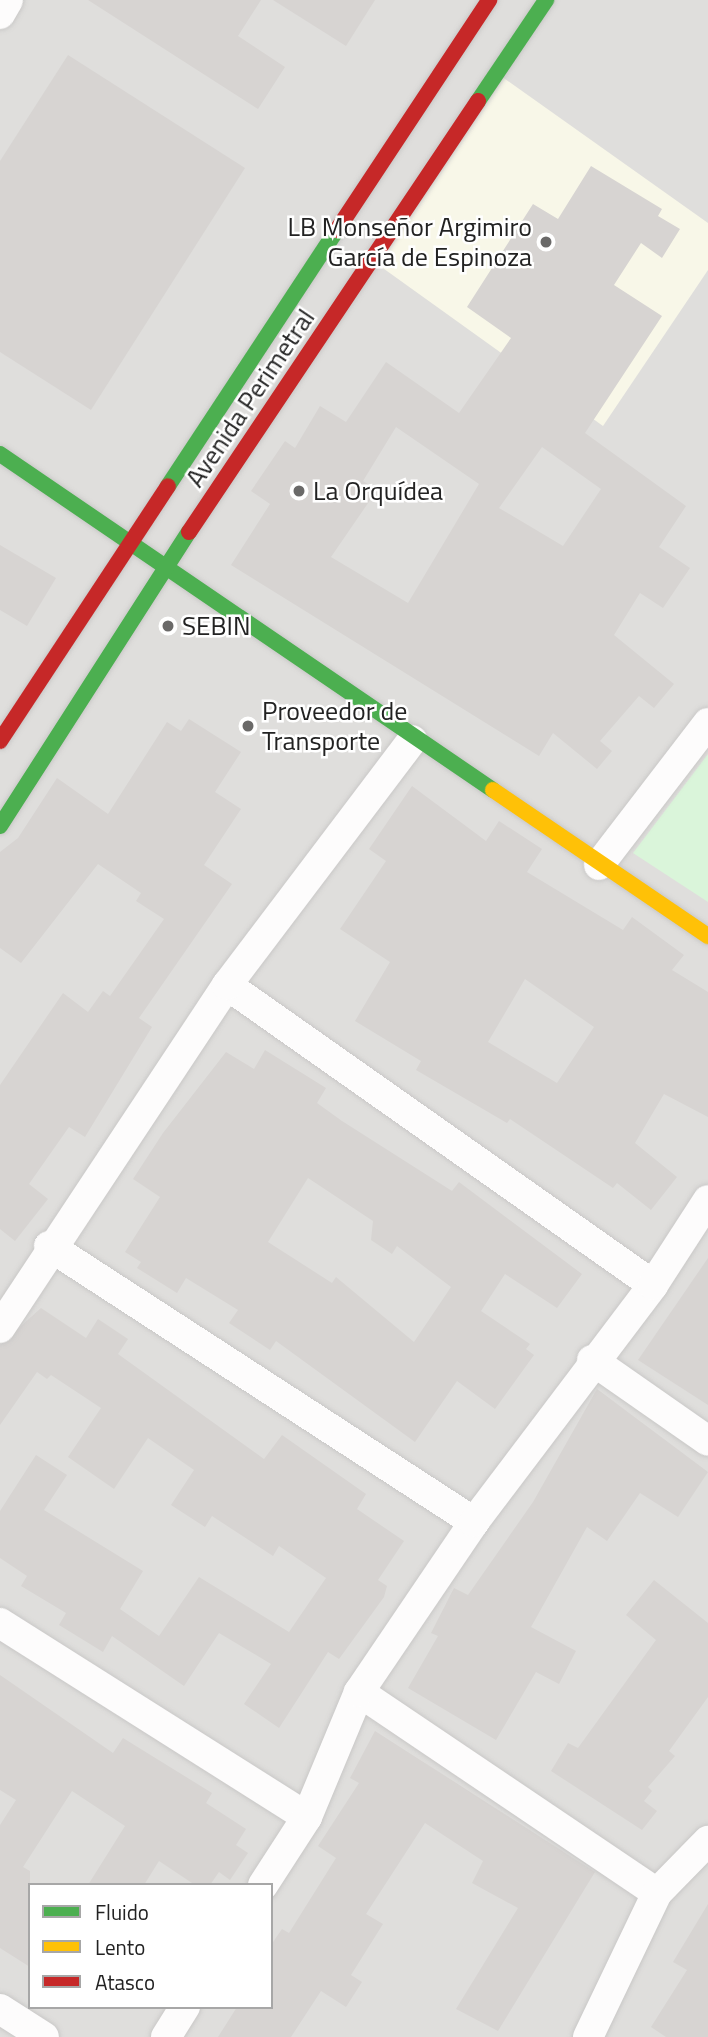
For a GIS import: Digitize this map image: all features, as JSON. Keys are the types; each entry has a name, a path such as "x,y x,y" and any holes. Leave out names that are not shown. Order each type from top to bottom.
{"street":[{"path":"0,14 8,0"},
{"name":"Avenida Perimetral","path":"0,741 134,542 489,0"},
{"name":"Avenida Perimetral","path":"0,826 167,565 546,0"},
{"path":"0,454 134,542 412,740 708,936"},
{"path":"599,865 708,723"},
{"path":"0,1328 49,1246 227,985 412,740"},
{"path":"227,985 653,1285"},
{"path":"264,1883 307,1817 359,1692 474,1522 592,1360 653,1285 708,1200"},
{"path":"49,1246 474,1522"},
{"path":"592,1360 708,1441"},
{"path":"0,1623 307,1817"},
{"path":"359,1692 657,1893"},
{"path":"587,2037 657,1893 708,1840"},
{"path":"0,2009 44,2037"},
{"path":"166,2037 184,2009"}],"shaded area":[{"path":"0,0 708,0 708,2037 0,2037"},
{"name":"LB Monseñor Argimiro García de Espinoza","path":"498,74 708,223 708,270 603,426 373,261"}],"green space":[{"path":"708,754 708,902 633,853"}],"building":[{"path":"88,0 261,0 238,36 285,67 258,109"},
{"path":"273,0 375,0 346,46"},
{"path":"68,55 245,168 91,410 0,352 0,161"},
{"path":"591,166 662,209 658,216 680,229 662,258 641,243 614,285 662,316 585,433 686,506 659,547 690,568 663,608 640,593 614,635 674,684 654,708 639,696 600,741 612,751 597,769 553,733 539,756 231,565 270,504 251,491 285,441 295,448 320,406 346,422 386,362 459,413 511,338 467,307 533,204 558,219","holes":["396,427 479,484 408,603 331,557 377,490 363,481","542,447 601,489 563,546 499,508"]},
{"path":"0,545 56,578 27,626 0,610"},
{"path":"189,719 241,752 215,792 241,809 204,865 232,884 139,1018 152,1027 85,1137 69,1127 29,1184 48,1199 15,1241 0,1229 0,1085 63,993 88,1012 103,991 110,996 164,919 136,901 141,893 98,864 21,963 0,948 0,852 18,838 57,778 108,814 167,722 181,731"},
{"path":"412,786 486,841 499,821 542,849 527,872 623,930 632,917 684,955 672,970 708,992 708,1117 664,1094 635,1143 677,1177 651,1210 617,1183 613,1188 510,1119 507,1123 416,1070 421,1061 355,1021 390,962 340,929 386,861 369,849","holes":["525,979 594,1027 557,1083 488,1042"]},
{"path":"265,1050 326,1088 317,1103 452,1191 459,1182 582,1274 557,1308 505,1274 481,1311 530,1344 526,1349 534,1355 495,1409 457,1381 415,1442 276,1341 270,1350 229,1323 238,1310 186,1278 177,1293 137,1268 141,1262 125,1252 160,1197 133,1179 163,1133 226,1052 254,1069","holes":["308,1178 373,1221 371,1240 392,1254 397,1246 451,1287 414,1342 336,1277 332,1283 268,1242"]},
{"path":"708,1258 708,1405 638,1360"},
{"path":"41,1308 86,1338 98,1319 128,1339 118,1354 264,1459 282,1435 366,1494 357,1509 404,1541 378,1580 387,1586 384,1597 339,1659 328,1652 279,1728 244,1704 271,1664 219,1633 184,1686 112,1636 103,1652 59,1625 66,1613 21,1586 27,1576 0,1558 0,1511 36,1455 67,1475 44,1510 143,1571 120,1609 159,1636 199,1577 289,1632 326,1578 279,1546 273,1556 212,1516 205,1527 171,1505 194,1470 148,1438 114,1489 68,1457 101,1408 51,1375 47,1379 37,1372 0,1425 0,1345"},
{"path":"597,1389 708,1472 678,1517 640,1493 607,1541 587,1527 531,1627 576,1651 559,1684 536,1672 496,1740 408,1688 438,1636 431,1633 454,1588 468,1595 533,1502"},
{"path":"654,1580 708,1623 708,1697 669,1751 675,1756 648,1787 652,1791 644,1801 657,1811 642,1830 551,1771 568,1743 578,1748 656,1640 626,1615"},
{"path":"0,1675 113,1753 123,1738 212,1793 206,1803 246,1829 236,1845 248,1853 230,1880 219,1872 211,1883 192,1883 159,1861 145,1883 89,1883 125,1826 72,1791 23,1867 30,1871 28,1966 0,1948 0,1825 16,1800 0,1790"},
{"path":"375,1731 595,1872 498,2031 456,2009 518,1908 472,1883 483,1861 425,1823 366,1914 383,1924 351,1975 362,1982 346,2007 321,1991 291,2037 218,2037 236,2009 273,2009 273,1942 282,1929 289,1933 336,1858 318,1846 359,1783 350,1778"},
{"path":"708,1904 708,2037 666,2037 651,2027 687,1970 673,1962"}],"traffic: fast":[{"path":"478,101 546,0"},
{"path":"168,486 337,230"},
{"path":"0,454 493,790"},
{"path":"0,826 189,532"}],"traffic: slow":[{"path":"493,790 708,936"}],"traffic: jam":[{"path":"337,230 489,0"},
{"path":"189,532 478,101"},
{"path":"0,741 168,486"}],"place":[{"name":"LB Monseñor Argimiro García de Espinoza","path":"546,242"},
{"name":"La Orquídea","path":"299,491"},
{"name":"SEBIN","path":"168,626"},
{"name":"Proveedor de Transporte","path":"248,726"}]}
